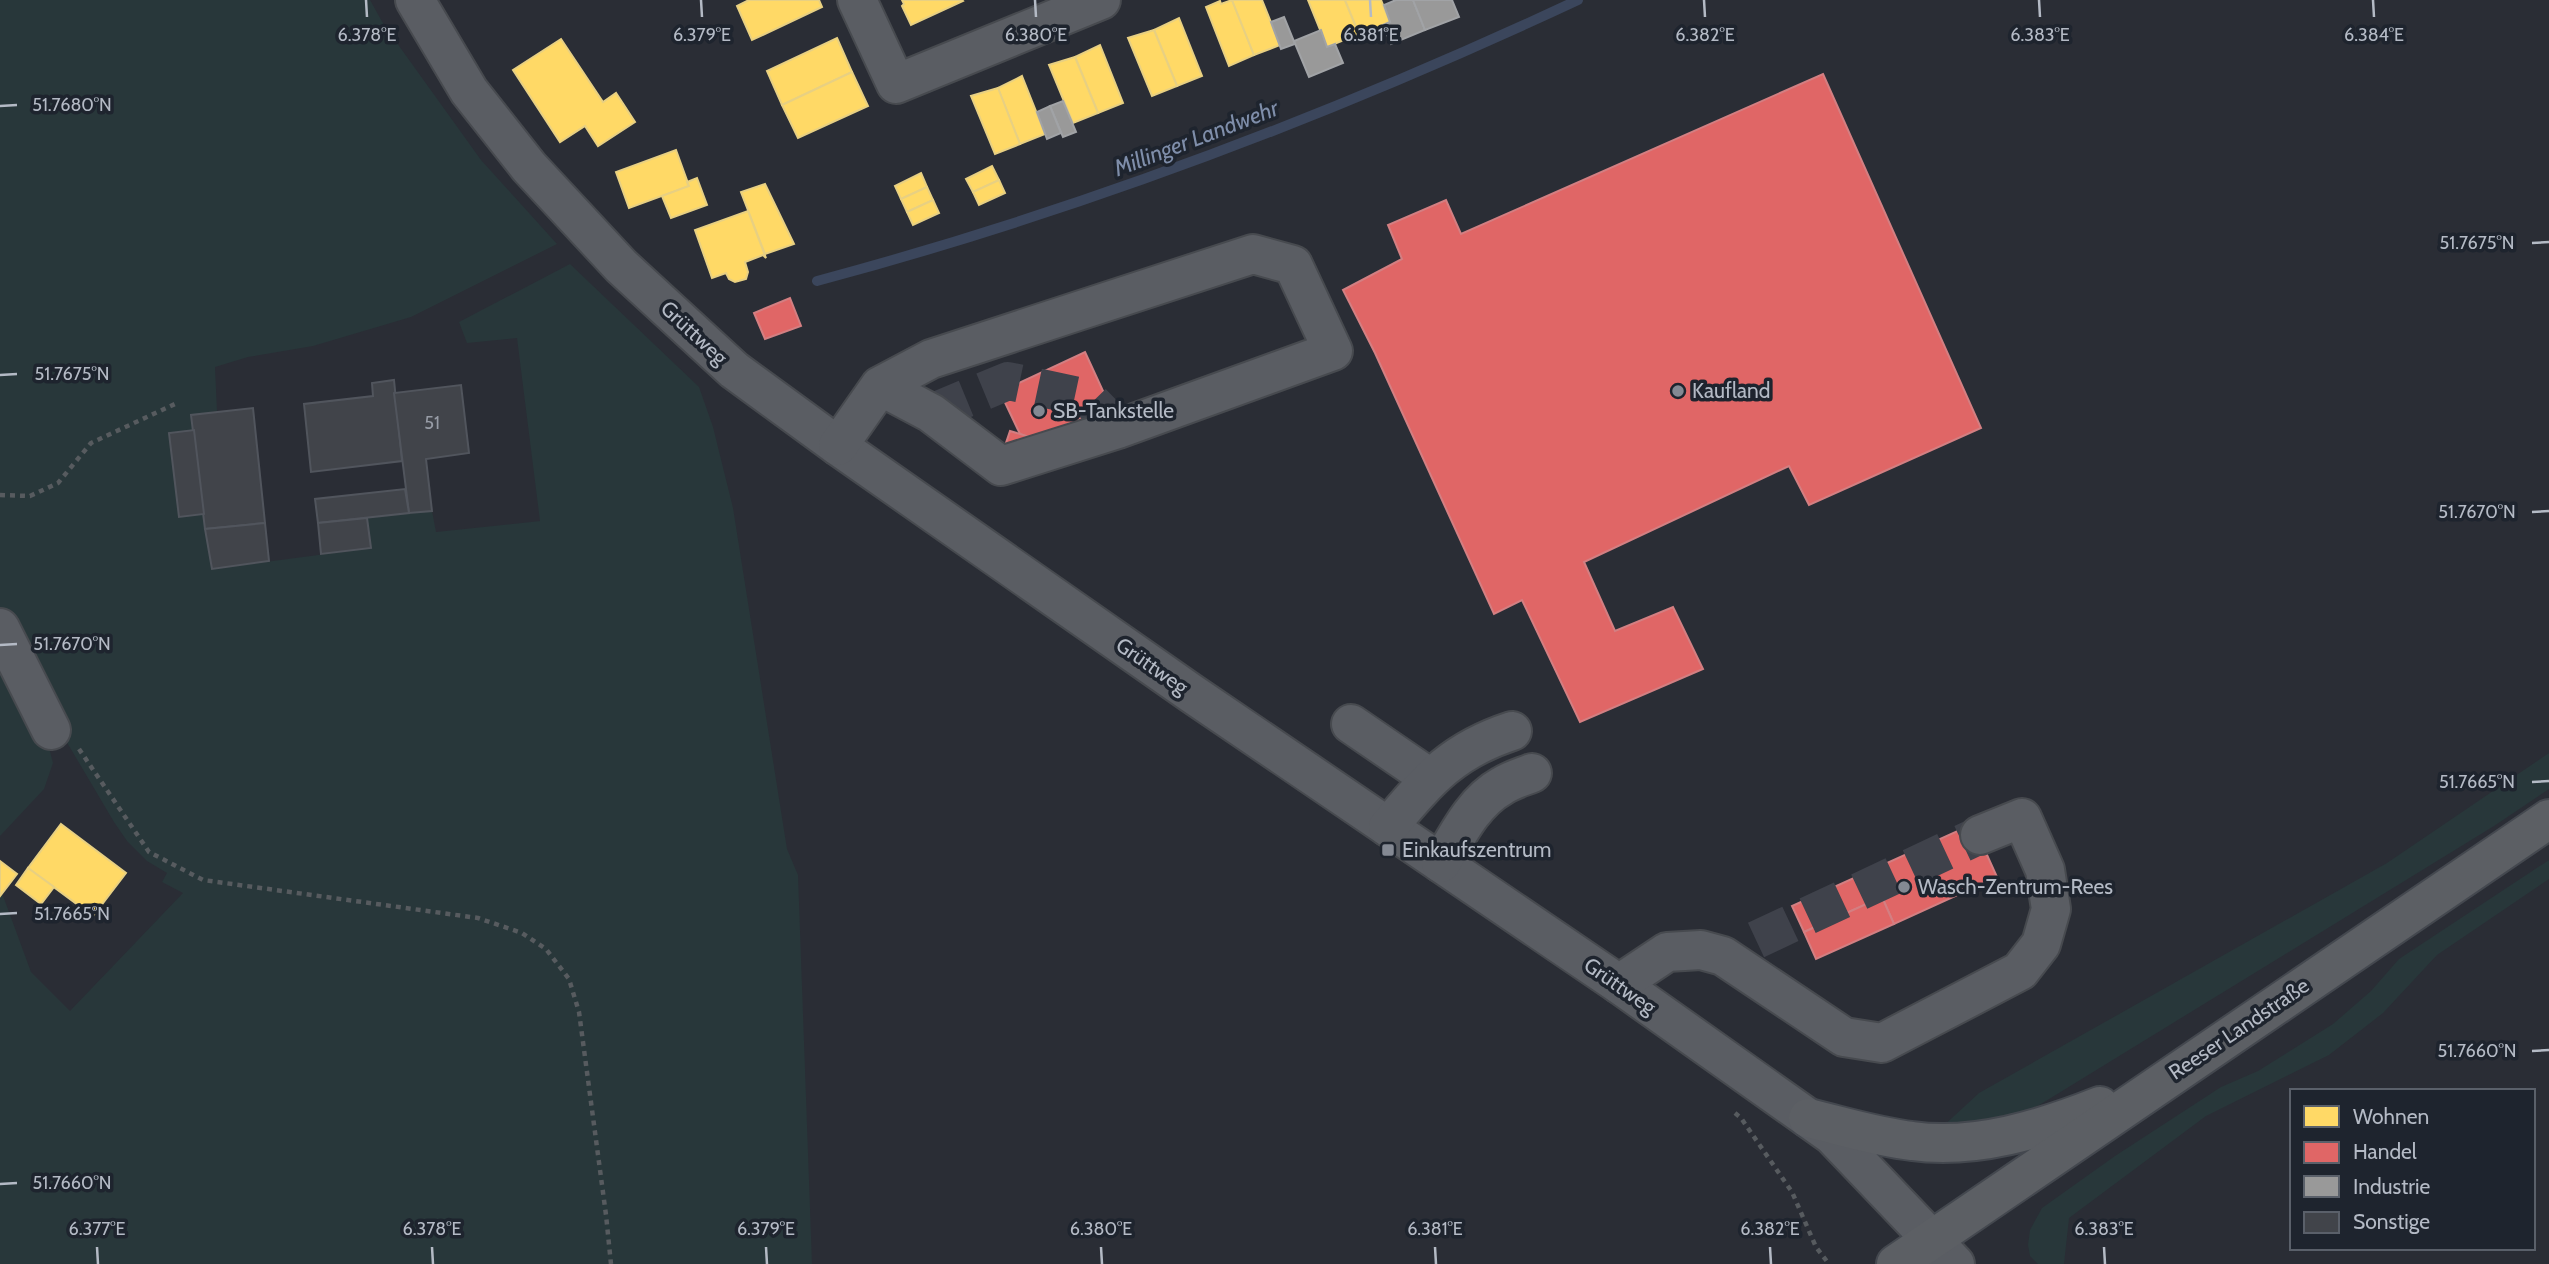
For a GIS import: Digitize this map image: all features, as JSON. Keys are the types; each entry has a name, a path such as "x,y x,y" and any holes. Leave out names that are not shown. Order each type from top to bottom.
{"main road":[{"name":"Reeser Landstraße","path":"1896,1264 1942,1252 2163,1081 2549,820"},
{"path":"1808,1118 1914,1142 1971,1142 2055,1124 2163,1081"}],"street":[{"name":"Grüttweg","path":"415,0 469,91 529,167 621,266 734,370 1191,694 1619,984 1832,1135 1942,1252"},
{"path":"857,0 896,83 1101,0"},
{"path":"838,446 880,386 931,359 1253,254 1293,265 1333,351 1153,417 1001,466 931,413 880,386"},
{"path":"0,628 63,735"},
{"path":"1351,724 1430,778"},
{"path":"1388,827 1430,778 1456,756 1511,731"},
{"path":"1441,863 1468,817 1485,799 1501,786 1532,773"},
{"path":"1619,984 1667,951 1740,948 1844,1037 1882,1043 2020,971 2041,944 2051,909 2045,870 2022,818 1980,835"}],"path":[{"path":"0,495 30,496 58,483 91,443 177,403"},
{"path":"63,735 149,852 203,880 478,918 522,933 545,949 569,979 579,1012 611,1264"},
{"path":"1730,1110 1741,1118 1792,1192 1816,1247 1829,1264"}],"shaded area":[{"path":"0,0 370,0 384,25 481,160 557,244 411,317 313,346 248,357 215,367 217,411 195,415 194,430 169,434 179,516 204,514 212,569 371,548 367,518 432,511 436,532 540,521 517,338 467,343 459,322 570,264 699,387 713,427 733,508 787,849 798,875 812,1264 0,1264 0,896 2,893 31,972 70,1011 183,893 162,882 167,873 147,861 127,841 114,822 59,729 0,611"},
{"path":"0,644 46,736 53,763 44,789 0,836"},
{"path":"2549,753 2549,789 2494,826 2041,1104 2011,1119 1940,1129 1979,1093 2387,863"},
{"path":"2549,860 2549,879 2437,955 2383,1013 2329,1055 2206,1116 2069,1218 2064,1264 2038,1264 2030,1256 2030,1230 2042,1208 2115,1156 2221,1087 2258,1071 2333,1024 2371,991 2399,959"}],"building: Wohnen":[{"path":"749,0 819,0 822,7 752,40 737,6"},
{"path":"902,0 962,0 963,1 911,25"},
{"path":"1232,0 1254,55 1229,66 1206,7 1220,1 1221,4"},
{"path":"1232,0 1262,0 1280,45 1254,55"},
{"path":"1308,0 1345,0 1359,34 1327,47"},
{"path":"1345,0 1381,0 1390,22 1359,34"},
{"path":"1179,18 1202,76 1177,86 1154,30"},
{"path":"1154,30 1177,86 1152,96 1128,38"},
{"path":"837,38 852,72 782,105 767,71"},
{"path":"561,39 603,102 616,93 635,122 598,146 585,126 560,142 513,70"},
{"path":"1100,45 1123,103 1098,113 1075,57"},
{"path":"1075,57 1098,113 1073,123 1049,65"},
{"path":"852,72 868,106 798,138 782,105"},
{"path":"1022,76 1045,134 1020,144 998,88"},
{"path":"998,88 1020,144 995,154 971,96"},
{"path":"676,150 689,186 629,208 616,172"},
{"path":"992,166 999,180 973,192 966,179"},
{"path":"921,173 927,187 901,199 895,186"},
{"path":"697,178 707,205 671,218 662,196 689,186 687,182"},
{"path":"999,180 1005,193 979,205 973,192"},
{"path":"765,184 794,244 765,254 741,192"},
{"path":"927,187 933,200 907,212 901,199"},
{"path":"933,200 939,213 913,225 907,212"},
{"path":"748,211 766,258 763,255 745,262 748,272 746,279 735,282 729,279 726,273 712,278 695,230"},
{"path":"61,824 126,873 93,916 28,868"},
{"path":"0,861 17,874 0,896"},
{"path":"28,868 54,887 41,904 16,885"}],"building: Handel":[{"name":"Kaufland","path":"1823,74 1981,428 1809,505 1789,466 1584,562 1615,631 1673,607 1703,669 1580,722 1522,600 1494,614 1375,353 1343,290 1402,259 1388,225 1446,200 1461,234"},
{"path":"790,298 801,326 765,339 754,313"},
{"path":"1085,352 1109,404 1035,440 1020,434 1000,392"},
{"path":"1010,431 1030,437 1031,452 1006,443"},
{"name":"Wasch-Zentrum-Rees","path":"1973,824 1997,877 1894,924 1882,897 1804,932 1792,906"},
{"path":"1882,897 1894,924 1816,959 1804,932"}],"building: Industrie":[{"path":"1396,0 1413,0 1425,30 1391,44 1383,25 1390,22 1384,5"},
{"path":"1413,0 1452,0 1459,17 1425,30"},
{"path":"1284,17 1295,44 1281,49 1271,22"},
{"path":"1321,30 1327,47 1335,44 1343,63 1309,77 1294,41"},
{"path":"1063,101 1076,132 1063,137 1050,106"},
{"path":"1050,106 1061,133 1047,139 1037,112"}],"building: Sonstige":[{"path":"394,380 402,461 311,472 304,404 373,396 372,383"},
{"path":"461,385 469,453 426,459 432,511 409,513 394,393"},
{"path":"253,408 265,523 205,529 191,415"},
{"path":"194,430 204,514 179,517 169,433"},
{"path":"405,489 409,513 318,523 315,499"},
{"path":"367,518 371,548 321,554 318,523"},
{"path":"265,523 269,561 212,569 205,529"}],"waterway":[{"name":"Millinger Landwehr","path":"817,281 1012,224 1204,157 1392,83 1578,0"}],"tunnel":[{"path":"931,413 1008,381 1088,398 1118,429"},
{"path":"1756,940 1980,835"}],"place":[{"name":"Kaufland","path":"1678,391"},
{"name":"SB-Tankstelle","path":"1039,411"},
{"name":"Einkaufszentrum","path":"1388,850"},
{"name":"Wasch-Zentrum-Rees","path":"1904,887"}]}
